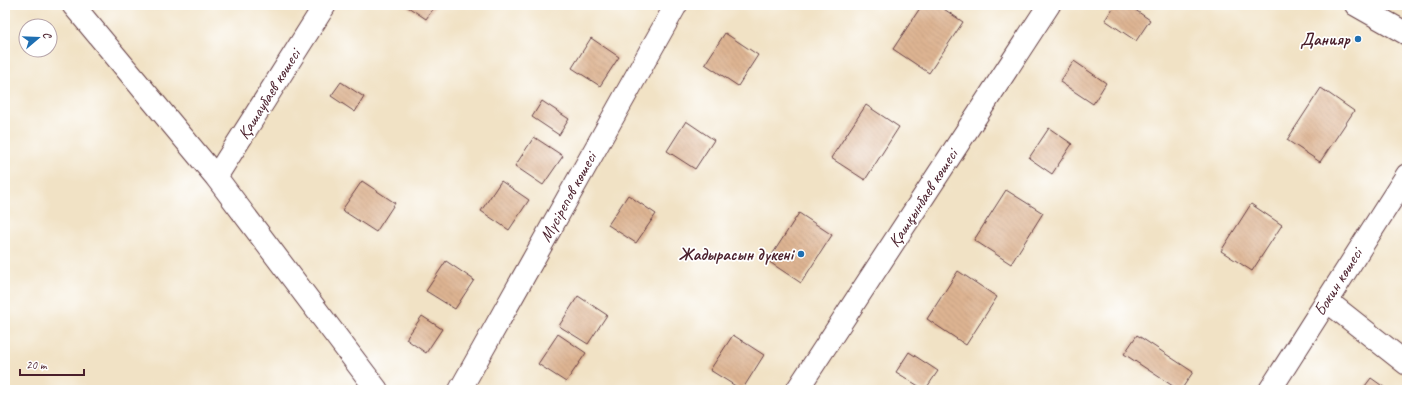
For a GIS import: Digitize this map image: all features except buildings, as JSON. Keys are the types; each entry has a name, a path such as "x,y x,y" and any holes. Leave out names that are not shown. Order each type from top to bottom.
{"street":[{"path":"73,5 218,180 377,390"},
{"name":"Қашаубаев көшесі","path":"218,180 325,5"},
{"name":"Мүсірепов көшесі","path":"460,390 676,5"},
{"name":"Қашқынбаев көшесі","path":"797,390 1049,5"},
{"path":"1356,5 1407,34"},
{"name":"Бокин көшесі","path":"1270,390 1407,175"},
{"path":"1326,301 1407,364"}],"place":[{"name":"Данияр","path":"1358,39"},
{"name":"Жадырасын дүкені","path":"801,254"}]}
